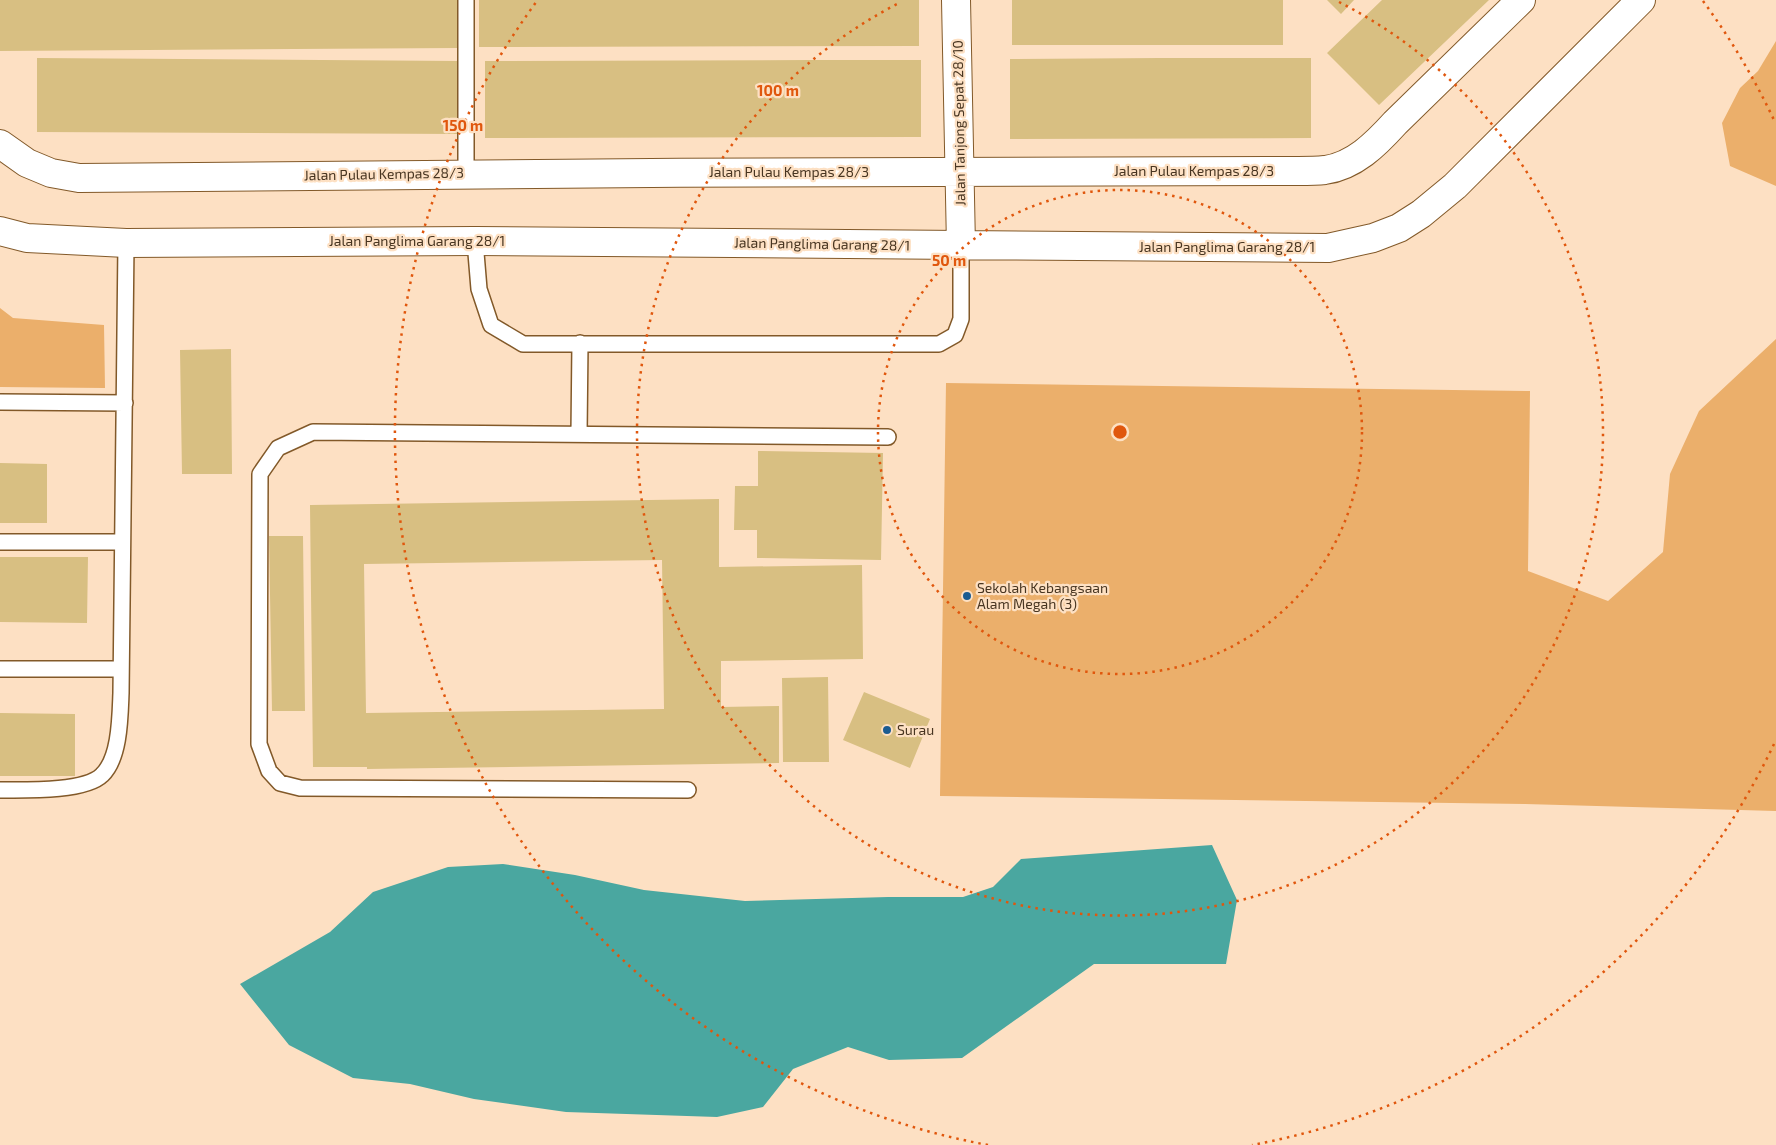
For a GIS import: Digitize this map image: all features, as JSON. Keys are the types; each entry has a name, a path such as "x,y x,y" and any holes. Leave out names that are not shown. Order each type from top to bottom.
{"street":[{"name":"Jalan Tanjong Sepat 28/10","path":"956,0 961,246"},
{"name":"Jalan Pulau Kempas 28/3","path":"0,144 28,163 51,173 79,178 466,173 1327,170 1354,160 1377,143 1402,116 1521,0"},
{"name":"Jalan Panglima Garang 28/1","path":"0,230 28,238 126,243 475,241 1328,248 1382,235 1399,228 1421,214 1455,186 1641,0"}],"lane":[{"path":"466,0 466,173"},
{"path":"475,241 479,289 491,325 523,344 939,344 955,335 961,319 961,246"},
{"path":"0,790 33,790 83,785 102,775 114,756 119,729 121,669 126,243"},
{"path":"579,434 580,343"},
{"path":"0,402 125,403"},
{"path":"688,790 300,788 280,783 269,771 258,744 260,474 278,448 313,432 888,437"},
{"path":"0,542 122,542"},
{"path":"0,669 121,669"}],"shaded area":[{"path":"1776,41 1776,186 1730,166 1722,123 1740,88 1758,71"},
{"path":"0,308 13,318 104,325 105,388 0,387"},
{"path":"1776,339 1776,811 1525,804 940,796 946,383 1530,391 1528,571 1608,601 1663,552 1670,474 1699,411"}],"water":[{"path":"1212,845 1237,900 1226,964 1094,964 962,1058 889,1060 848,1047 793,1069 763,1107 717,1117 566,1112 474,1099 410,1084 353,1078 289,1045 240,984 330,932 373,892 448,867 503,864 575,875 644,890 745,901 963,897 993,887 1021,859"}],"building":[{"path":"0,0 457,0 457,48 0,51"},
{"path":"479,0 919,0 919,46 479,47"},
{"path":"1012,0 1283,0 1283,45 1012,45"},
{"path":"1327,0 1354,0 1341,14"},
{"path":"1382,0 1489,0 1379,105 1327,53"},
{"path":"37,58 458,61 458,134 37,132"},
{"path":"1311,58 1311,138 1010,139 1010,59"},
{"path":"921,60 921,137 485,138 485,61"},
{"path":"231,349 232,474 182,474 180,350"},
{"path":"758,451 883,453 881,560 757,558 757,530 734,530 735,486 758,486"},
{"path":"0,463 47,464 47,523 0,523"},
{"path":"719,499 719,567 862,565 863,659 721,661 721,707 779,706 779,763 367,769 367,767 313,767 310,505","holes":["662,560 664,709 366,713 364,564"]},
{"path":"269,536 303,536 305,711 272,711"},
{"path":"0,557 88,557 87,623 0,622"},
{"path":"828,677 829,762 783,762 782,678"},
{"name":"Surau","path":"864,692 930,719 910,768 843,740"},
{"path":"0,713 75,714 75,776 0,776"}],"place":[{"name":"Sekolah Kebangsaan Alam Megah (3)","path":"967,596"},
{"name":"Surau","path":"887,730"}]}
